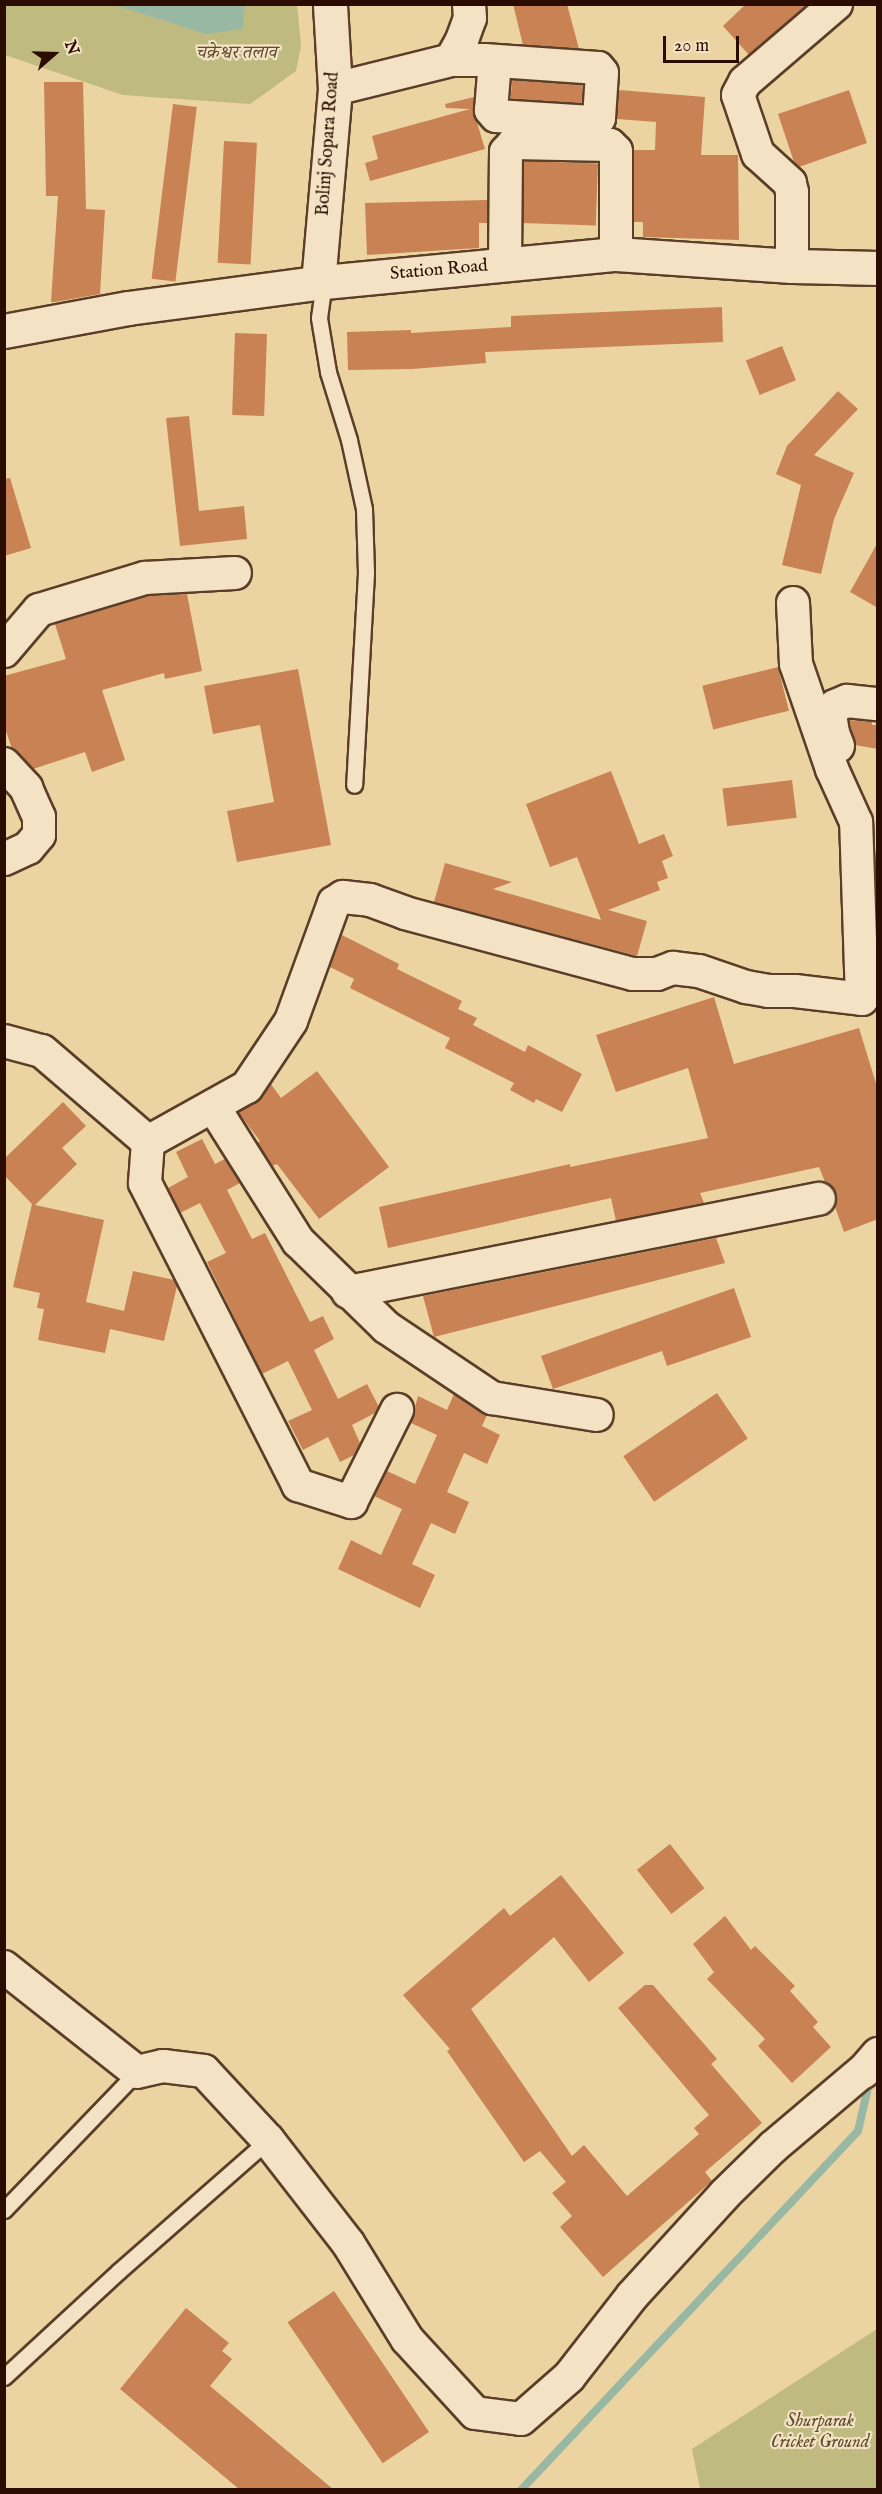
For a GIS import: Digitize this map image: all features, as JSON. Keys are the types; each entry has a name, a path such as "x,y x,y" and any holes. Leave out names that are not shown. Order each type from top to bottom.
{"main road":[{"name":"Bolinj Sopara Road","path":"321,283 335,89 330,4"},
{"name":"Station Road","path":"4,331 128,308 321,283 616,254 792,266 878,268"}],"street":[{"path":"451,60 470,18 469,4"},
{"path":"792,266 790,183 758,154 738,95 745,82 836,4"},
{"path":"335,89 451,60 495,61"},
{"path":"505,265 506,152 514,143 610,145 616,151 616,254"},
{"path":"4,651 39,610 145,578 235,573"},
{"path":"793,603 796,664 832,769 867,814"},
{"path":"148,1142 247,1087 291,1021 334,903 343,897 370,900 405,914 431,918 633,974 657,974 674,968 699,971 746,987 768,991 795,991 870,1000 867,814 833,733 830,715 834,706 847,701 878,704"},
{"path":"4,764 26,788 39,817 39,835 28,848 4,859"},
{"path":"4,1041 42,1051 148,1142"},
{"path":"213,1106 298,1241 386,1327 492,1398 597,1415"},
{"path":"148,1142 145,1183 298,1485 351,1502 397,1410"},
{"path":"348,1292 819,1199"},
{"path":"4,1967 137,2072 163,2067 204,2071 268,2140 348,2243 407,2339 475,2413 521,2419 568,2377 632,2296 725,2194 773,2147 870,2062"}],"lane":[{"path":"321,283 319,318 328,372 349,440 364,509 366,573 354,785"},
{"path":"4,2210 137,2072"},
{"path":"4,2377 119,2271 268,2140"}],"green space":[{"name":"चक्रेश्वर तलाव","path":"5,4 297,5 301,46 296,71 250,104 123,95 5,55"},
{"name":"Shurparak Cricket Ground","path":"877,2329 877,2489 700,2489 692,2449"}],"shaded area":[{"path":"115,5 245,5 243,29 206,34"}],"building":[{"path":"513,4 567,4 579,49 523,45"},
{"path":"746,4 808,4 749,55 723,26"},
{"path":"512,80 583,85 582,104 511,99"},
{"path":"44,82 83,82 86,209 105,210 100,294 55,302 51,302 58,196 46,196"},
{"path":"619,90 705,97 701,155 738,155 739,240 643,237 643,222 634,222 634,150 655,150 656,122 617,119"},
{"path":"849,90 867,143 799,167 794,162 778,114"},
{"path":"474,97 473,109 485,149 370,181 365,163 378,159 372,136 470,109 446,108 445,104"},
{"path":"173,104 197,107 175,282 152,279"},
{"path":"224,141 257,143 251,265 218,263"},
{"path":"524,161 598,164 596,226 522,223"},
{"path":"488,200 487,223 479,223 479,248 367,255 365,203"},
{"path":"722,307 723,342 485,352 486,363 412,369 348,370 347,332 411,330 411,333 511,327 511,316"},
{"path":"235,333 267,334 264,416 232,415"},
{"path":"782,346 796,380 760,395 746,361"},
{"path":"838,391 858,409 814,455 854,473 834,519 821,574 782,565 801,485 776,474 787,446"},
{"path":"189,416 199,511 244,506 247,539 180,546 166,418"},
{"path":"10,478 31,548 4,556 4,479"},
{"path":"878,542 878,608 850,592"},
{"path":"187,594 202,671 165,679 164,673 102,690 125,760 92,772 85,752 33,769 12,749 4,725 4,676 66,659 55,624 148,596"},
{"path":"778,667 789,711 713,730 702,686"},
{"path":"298,669 331,845 237,862 227,811 274,802 260,725 213,734 204,686"},
{"path":"849,720 872,722 872,725 878,725 878,749 855,745"},
{"path":"611,771 639,844 664,834 673,856 662,861 668,878 657,882 660,890 608,910 647,921 637,956 434,902 445,863 512,882 493,889 601,920 577,857 550,867 526,804"},
{"path":"792,780 797,818 727,826 723,789"},
{"path":"342,935 399,964 397,969 462,1001 458,1009 477,1018 473,1025 525,1052 528,1045 582,1074 562,1112 536,1099 534,1103 510,1090 514,1083 445,1048 450,1038 350,988 354,979 330,967"},
{"path":"714,997 734,1064 859,1028 878,1090 878,1219 844,1232 835,1207 836,1195 832,1187 825,1182 819,1167 700,1193 704,1203 616,1221 611,1198 388,1248 379,1207 570,1164 570,1167 708,1138 688,1068 616,1092 596,1035"},
{"path":"317,1071 389,1167 319,1219 277,1164 272,1166 257,1143 260,1141 238,1112 256,1102 271,1084 281,1098"},
{"path":"63,1102 86,1126 62,1148 77,1164 35,1205 104,1220 86,1302 124,1311 133,1271 174,1280 177,1286 164,1341 110,1329 105,1353 38,1340 44,1309 37,1308 40,1293 13,1287 32,1204 4,1175 4,1159"},
{"path":"202,1139 215,1164 225,1159 240,1183 227,1190 252,1239 265,1233 310,1322 323,1316 334,1339 314,1350 338,1399 367,1384 379,1407 375,1413 352,1425 360,1443 354,1455 340,1462 328,1437 303,1450 288,1421 312,1410 288,1361 262,1374 207,1262 226,1253 200,1203 180,1213 168,1188 188,1177 176,1152"},
{"path":"716,1238 725,1263 434,1337 423,1296"},
{"path":"734,1288 751,1337 667,1366 662,1351 553,1389 541,1356"},
{"path":"717,1393 748,1439 654,1502 623,1456"},
{"path":"454,1394 487,1415 482,1426 500,1435 487,1464 464,1453 447,1492 469,1502 455,1534 431,1523 412,1564 435,1575 420,1608 338,1569 351,1540 381,1555 402,1509 374,1496 387,1471 415,1484 437,1435 411,1423 418,1396 447,1410"},
{"path":"670,1844 704,1888 671,1914 637,1870"},
{"path":"561,1875 624,1953 589,1982 554,1937 471,2009 572,2156 584,2145 627,2196 699,2134 694,2128 709,2115 618,2008 645,1985 653,1985 717,2059 711,2064 762,2123 705,2172 712,2181 603,2277 560,2227 572,2216 552,2193 566,2182 540,2151 524,2162 447,2051 450,2049 403,1995 504,1908 510,1916"},
{"path":"725,1916 751,1950 755,1946 795,1986 790,1991 818,2022 813,2027 831,2047 792,2083 758,2046 765,2039 707,1979 714,1972 693,1944"},
{"path":"334,2291 429,2432 383,2463 288,2322"},
{"path":"186,2308 229,2343 222,2351 232,2359 210,2386 334,2490 240,2490 120,2389"}],"waterway":[{"path":"521,2490 858,2131 870,2079"}]}
